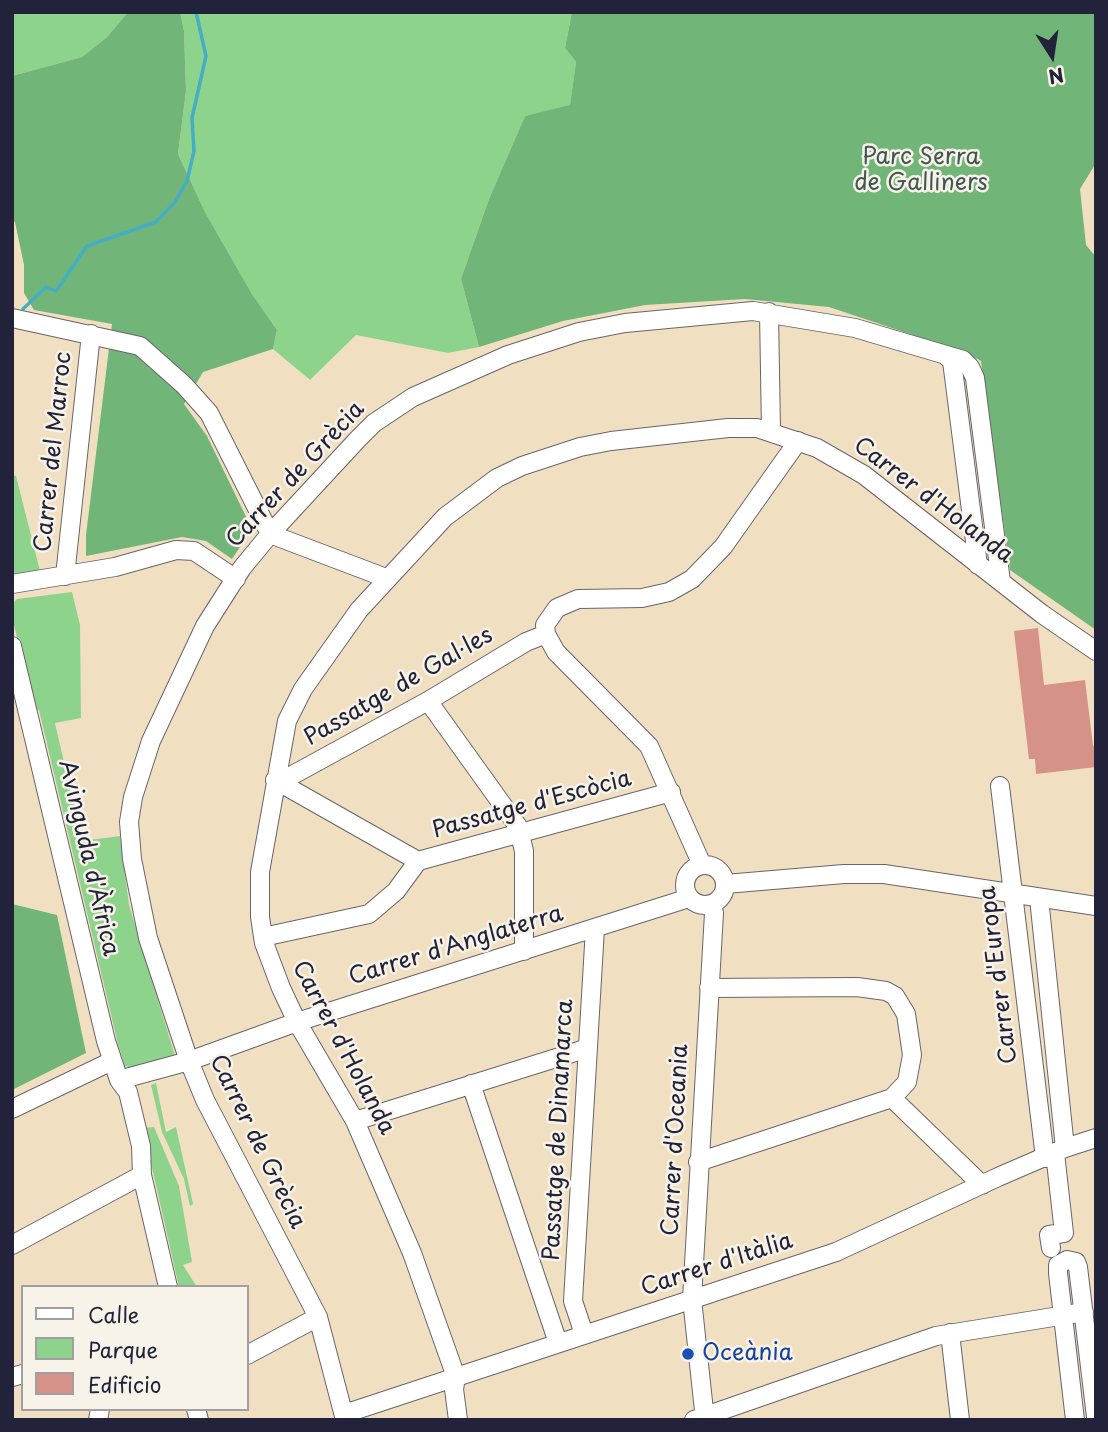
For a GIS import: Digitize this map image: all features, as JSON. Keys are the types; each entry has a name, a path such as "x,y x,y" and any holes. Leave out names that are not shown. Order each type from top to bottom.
{"street":[{"name":"Carrer de Grècia","path":"345,1417 318,1317 205,1100 189,1061 148,938 134,878 129,822 137,778 151,741 205,626 270,534 374,423 400,405 444,382 519,351 605,327 727,312 769,312 830,322 945,355"},
{"path":"769,312 771,431"},
{"path":"12,318 140,346 198,400 215,424 270,534 386,578"},
{"name":"Carrer del Marroc","path":"65,576 91,334"},
{"path":"945,355 952,361 978,565"},
{"path":"945,355 963,360 975,378 1001,582"},
{"name":"Carrer d'Holanda","path":"458,1420 454,1389 456,1377 412,1252 355,1121 297,1022 270,961 263,937 260,872 287,721 303,689 386,578 445,517 497,478 522,466 580,447 611,441 729,428 771,431 798,441 864,475 978,565 1096,651"},
{"path":"702,865 688,874 685,890 689,898 699,905 712,904 722,896 726,884 720,872 702,865 649,746 566,664 546,634 545,625 550,616 566,603 590,597 642,598 669,592 692,579 723,547 798,441"},
{"path":"12,584 115,567 176,550 194,551 236,579"},
{"name":"Passatge de Gal·les","path":"275,780 289,777 428,701 526,642 546,634"},
{"name":"Avinguda d'Àfrica","path":"12,646 111,1061 119,1080 118,1102 142,1175 168,1285"},
{"path":"428,701 517,825 524,852 524,951"},
{"path":"275,780 418,861"},
{"name":"Carrer d'Europa","path":"1000,786 1014,894 1055,1153 1064,1233 1049,1235 1051,1248"},
{"name":"Passatge d'Escòcia","path":"263,937 369,914 396,891 418,861 671,792"},
{"path":"726,884 863,873 1096,906"},
{"name":"Carrer d'Anglaterra","path":"119,1080 189,1061 297,1022 689,898"},
{"name":"Carrer d'Europa","path":"1039,898 1055,1153"},
{"name":"Carrer d'Oceania","path":"701,1419 691,1299 712,904"},
{"name":"Passatge de Dinamarca","path":"584,1334 573,1301 596,928"},
{"path":"698,1162 892,1098 907,1082 912,1055 906,1014 895,996 886,991 857,987 709,988"},
{"path":"355,1121 588,1048"},
{"path":"12,1110 111,1061"},
{"path":"471,1084 558,1343"},
{"path":"892,1098 982,1185"},
{"name":"Carrer d'Itàlia","path":"345,1417 456,1377 845,1248 1055,1153 1096,1138"},
{"path":"12,1245 142,1175"},
{"path":"1074,1420 1057,1268 1067,1259 1076,1262 1078,1267 1096,1417"},
{"path":"701,1419 950,1332 1083,1312"},
{"path":"248,1354 318,1317"},
{"path":"950,1332 960,1420"}],"green space":[{"path":"12,12 128,12 107,37 82,57 12,76"},
{"path":"128,12 180,12 184,31 186,91 178,154 205,212 252,294 277,330 273,349 203,372 184,404 207,436 252,529 232,559 206,541 182,537 86,556 86,535 112,324 34,310 24,293 24,265 15,222 12,221 12,76 82,57 107,37"},
{"path":"180,12 572,12 565,48 576,62 570,106 525,116 489,199 461,279 479,347 448,353 356,335 310,380 273,349 277,330 252,294 205,212 178,154 186,91 184,31"},
{"name":"Parc Serra de Galliners","path":"572,12 1096,12 1096,163 1080,189 1086,245 1096,257 1096,630 1010,570 981,361 967,353 829,307 745,299 645,305 563,321 479,347 461,279 489,199 525,116 570,105 576,62 565,48"},
{"path":"12,475 16,476 40,571 12,575"},
{"path":"72,592 80,625 81,718 55,723 82,841 120,836 129,905 175,1056 136,1069 125,1066 118,1044 39,710 34,711 12,616 12,604 17,599"},
{"path":"12,904 57,915 86,1053 12,1090"},
{"path":"156,1083 166,1132 176,1127 193,1204 190,1206 184,1179 162,1132 151,1085"},
{"path":"154,1127 179,1186 192,1262 183,1265 196,1285 179,1285 143,1128"}],"building":[{"path":"1038,628 1044,685 1085,680 1093,746 1096,745 1096,767 1036,774 1035,759 1029,759 1014,631"}],"waterway":[{"path":"23,309 46,287 56,291 87,246 156,222 175,202 187,181 194,151 192,118 206,56 196,12"}],"place":[{"name":"Oceània","path":"688,1354"}]}
